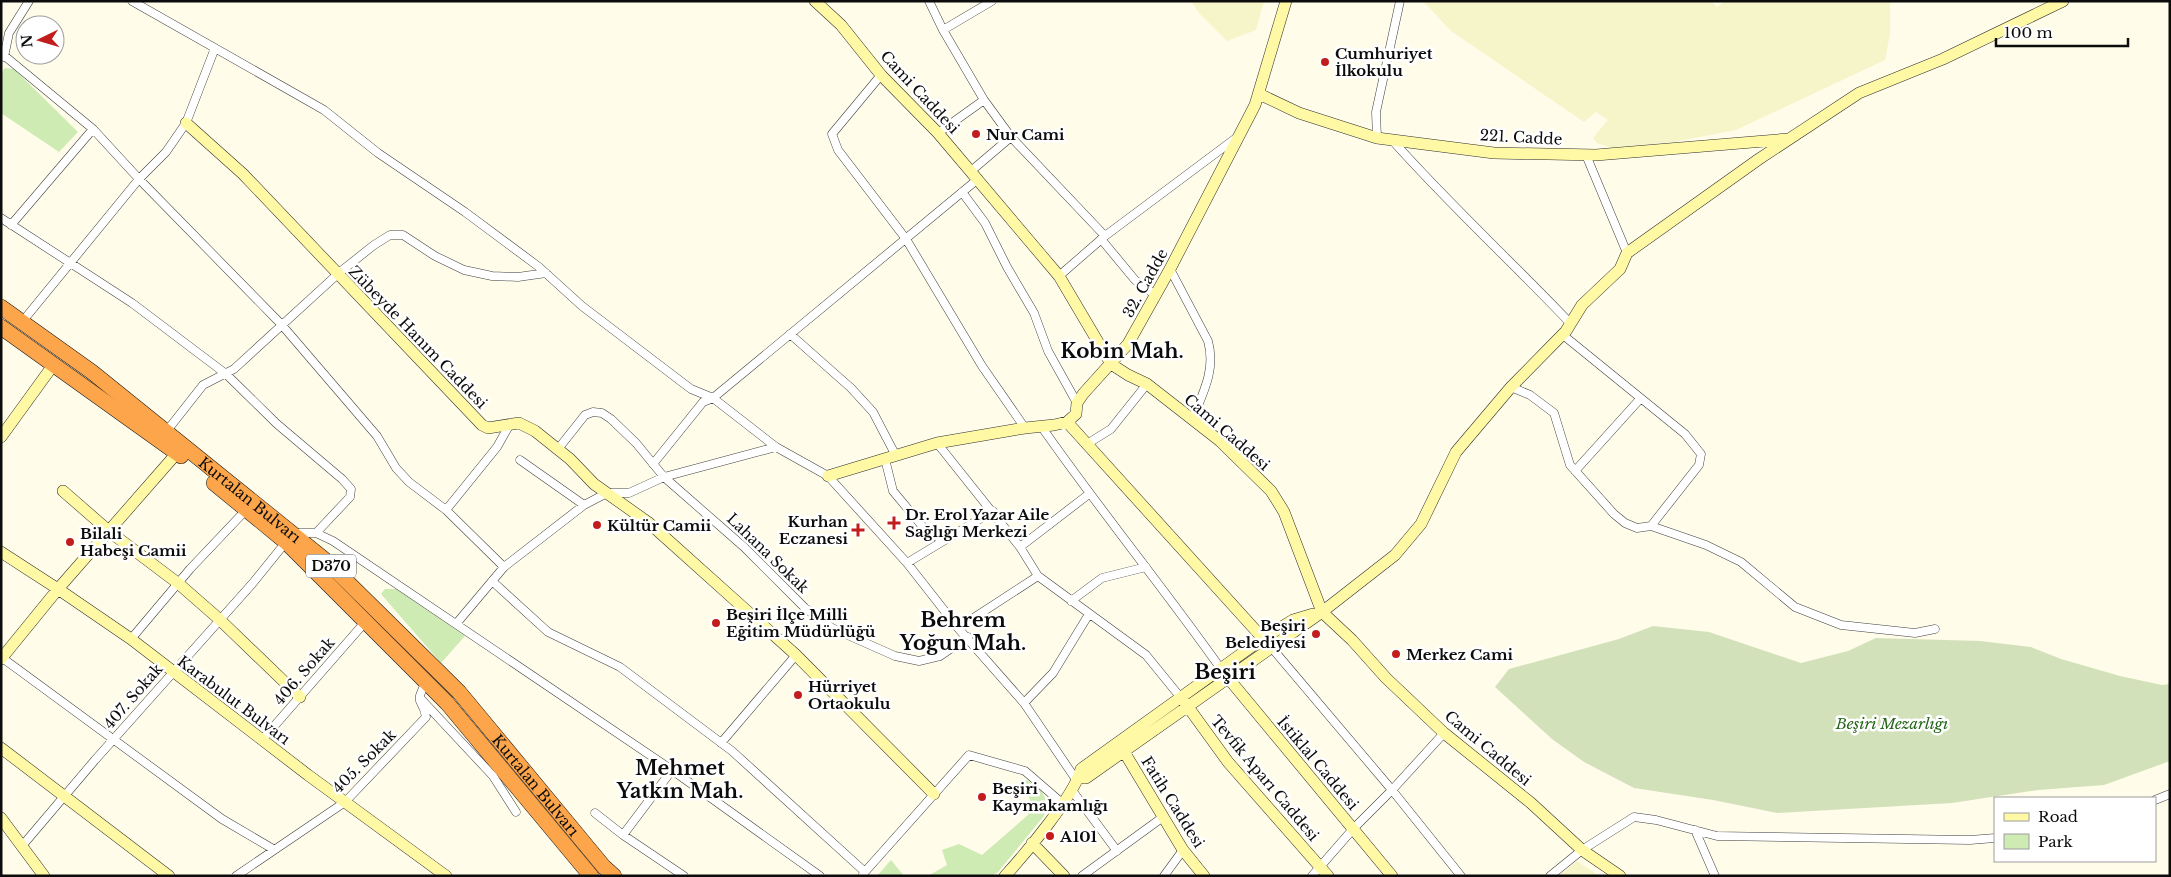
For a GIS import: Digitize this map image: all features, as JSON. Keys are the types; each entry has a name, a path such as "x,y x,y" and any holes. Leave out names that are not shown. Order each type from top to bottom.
{"highway":[{"name":"Kurtalan Bulvarı","path":"1,307 92,372 166,432 289,538 447,703 591,876"},
{"name":"Kurtalan Bulvarı","path":"1,327 178,453 246,510 325,560 459,692 604,867 614,876"}],"street":[{"path":"29,1 8,33 2,57 93,129 139,179 282,324 377,436 396,468 409,482 446,510 504,567"},
{"path":"132,1 324,110 378,153 466,212 546,273 582,306 691,389 713,398 776,447 828,476 907,563 958,628 968,637 1024,703 1117,850"},
{"name":"Cami Caddesi","path":"815,1 840,25 881,75 938,133 1059,276 1110,364 1147,384 1220,441 1271,491 1284,512 1322,612 1352,640 1386,678 1444,733 1531,803 1582,850 1620,876"},
{"path":"929,1 943,30 984,100 1011,137 1103,237 1135,280 1155,295"},
{"path":"943,30 992,1"},
{"name":"32. Cadde","path":"1067,422 1076,414 1078,403 1083,394 1128,344 1170,269 1255,106 1286,1"},
{"path":"1377,138 1376,112 1400,1"},
{"path":"1005,876 1032,844 1076,783 1086,778 1121,746 1266,643 1322,612 1394,554 1421,524 1456,452 1511,387 1562,335 1582,305 1620,269 1627,253 1790,138 1860,93 1943,59 2063,1"},
{"path":"22,322 139,179 166,152 186,124 215,48"},
{"path":"881,75 832,134 838,150 906,239 982,366 1025,428"},
{"name":"221. Cadde","path":"1259,94 1299,113 1377,138 1494,153 1586,155 1790,138"},
{"path":"938,133 984,100"},
{"name":"Zübeyde Hanım Caddesi","path":"186,124 243,174 337,275 482,425 488,428 519,424 535,431 558,449 594,484 649,523 796,655 934,794"},
{"path":"11,225 93,129"},
{"path":"1059,276 1103,237 1239,135"},
{"path":"653,464 703,402 713,398 962,192 974,175 1011,137"},
{"path":"1392,140 1436,189 1514,265 1570,324"},
{"path":"1586,155 1627,253"},
{"path":"962,192 985,223 1007,267 1034,313 1048,351 1078,403"},
{"path":"1,218 132,304 226,374 277,424 351,489 350,497 316,533"},
{"path":"166,432 204,385 234,369 337,275 374,245 390,235 402,235 435,256 464,270 492,276 518,277 546,273"},
{"path":"1170,269 1208,341 1210,350 1210,377 1192,420"},
{"path":"790,334 851,388 873,412 891,458 893,491 922,526 943,541"},
{"path":"1562,335 1685,434 1701,454 1698,465 1651,526"},
{"path":"1,437 54,364"},
{"path":"1087,444 1111,429 1147,384"},
{"path":"1511,387 1530,395 1554,413 1570,465 1614,514 1625,523 1637,528 1651,526 1706,545 1741,562 1795,607 1841,625 1916,633 1935,629"},
{"path":"1575,471 1640,399"},
{"name":"Lahana Sokak","path":"558,449 585,415 593,412 602,413 611,419 664,477 744,547 805,608 832,628 894,656 919,661 940,656 968,637"},
{"path":"828,476 937,443 1067,422 1266,643 1392,790 1458,875"},
{"path":"446,510 497,447 510,424"},
{"path":"1041,426 1089,494 1170,598 1224,674"},
{"path":"937,443 993,510 1038,576 1146,655 1184,702"},
{"path":"456,624 504,567 584,505 607,493 629,493 664,477 776,447"},
{"path":"178,453 110,532 58,588 2,658 114,738 139,759 222,819 273,849"},
{"path":"520,460 584,505"},
{"path":"63,491 110,532 179,584 219,619 300,697"},
{"path":"1020,547 1089,494"},
{"path":"131,639 246,510"},
{"path":"907,563 993,510"},
{"path":"289,538 316,533 333,541 672,770 820,876"},
{"name":"407. Sokak","path":"22,846 114,738 252,584 289,538"},
{"name":"Karabulut Bulvarı","path":"1,552 58,588 131,639 172,673 446,876"},
{"path":"1071,601 1102,578 1146,567"},
{"path":"958,628 1038,576"},
{"path":"492,580 548,632 620,667 722,743 863,874 969,754 1025,771 1062,803"},
{"path":"1024,703 1053,673 1089,614"},
{"name":"406. Sokak","path":"262,740 366,620"},
{"path":"722,743 796,655"},
{"name":"İstiklal Caddesi","path":"1224,674 1392,876"},
{"path":"426,682 418,696 493,776 516,812"},
{"name":"405. Sokak","path":"236,876 273,849 345,802 426,717 426,712 420,704 418,696"},
{"name":"Tevfik Aparı Caddesi","path":"1184,702 1228,762 1324,871"},
{"path":"1312,876 1324,871 1353,830 1444,733"},
{"name":"Fatih Caddesi","path":"1121,746 1183,850 1204,876"},
{"path":"1,748 169,876"},
{"path":"623,836 672,770"},
{"path":"2156,800 2170,794"},
{"path":"595,813 623,836 684,876"},
{"path":"1082,876 1163,817"},
{"path":"1550,876 1582,850 1634,817 1656,820 1726,836 1970,840 1994,838"},
{"path":"1,818 44,876"},
{"path":"1695,830 1716,876"},
{"path":"1032,844 1064,876"},
{"path":"1164,876 1183,850"}],"shaded area":[{"path":"1191,1 1264,1 1256,30 1227,41 1199,13"},
{"path":"1423,1 1711,1 1717,7 1725,1 1892,1 1890,5 1890,34 1885,60 1736,130 1674,142 1611,148 1597,143 1593,138 1608,120 1596,112 1584,122 1451,31"},
{"path":"1577,861 1599,876 1559,876"}],"green space":[{"path":"5,68 14,69 78,132 59,152 1,113 1,73"},
{"path":"385,589 396,589 465,636 441,663 381,594"},
{"name":"Beşiri Mezarlığı","path":"1653,626 1709,632 1801,663 1848,651 1876,638 1980,641 2031,647 2061,659 2120,676 2162,685 2170,684 2170,761 2104,785 2038,790 1952,803 1777,813 1713,800 1634,788 1584,762 1552,739 1495,687 1509,669 1619,639"},
{"path":"1027,780 1041,790 1047,802 1044,816 998,872 991,876 928,876 947,865 942,850 959,844 982,855 1028,815 1031,802 1023,784"},
{"path":"891,860 904,876 877,876"}],"place":[{"name":"Cumhuriyet İlkokulu","path":"1325,62"},
{"name":"Nur Cami","path":"976,134"},
{"name":"Dr. Erol Yazar Aile Sağlığı Merkezi","path":"894,523"},
{"name":"Kültür Camii","path":"597,525"},
{"name":"Kurhan Eczanesi","path":"858,530"},
{"name":"Bilali Habeşi Camii","path":"70,542"},
{"name":"Beşiri İlçe Milli Eğitim Müdürlüğü","path":"716,623"},
{"name":"Beşiri Belediyesi","path":"1316,634"},
{"name":"Merkez Cami","path":"1396,654"},
{"name":"Hürriyet Ortaokulu","path":"798,695"},
{"name":"Beşiri Kaymakamlığı","path":"982,797"},
{"name":"A101","path":"1050,836"}],"district":[{"name":"Kobin Mah.","path":"1122,351"},
{"name":"Behrem Yoğun Mah.","path":"963,632"},
{"name":"Beşiri","path":"1225,672"},
{"name":"Mehmet Yatkın Mah.","path":"680,780"}]}
